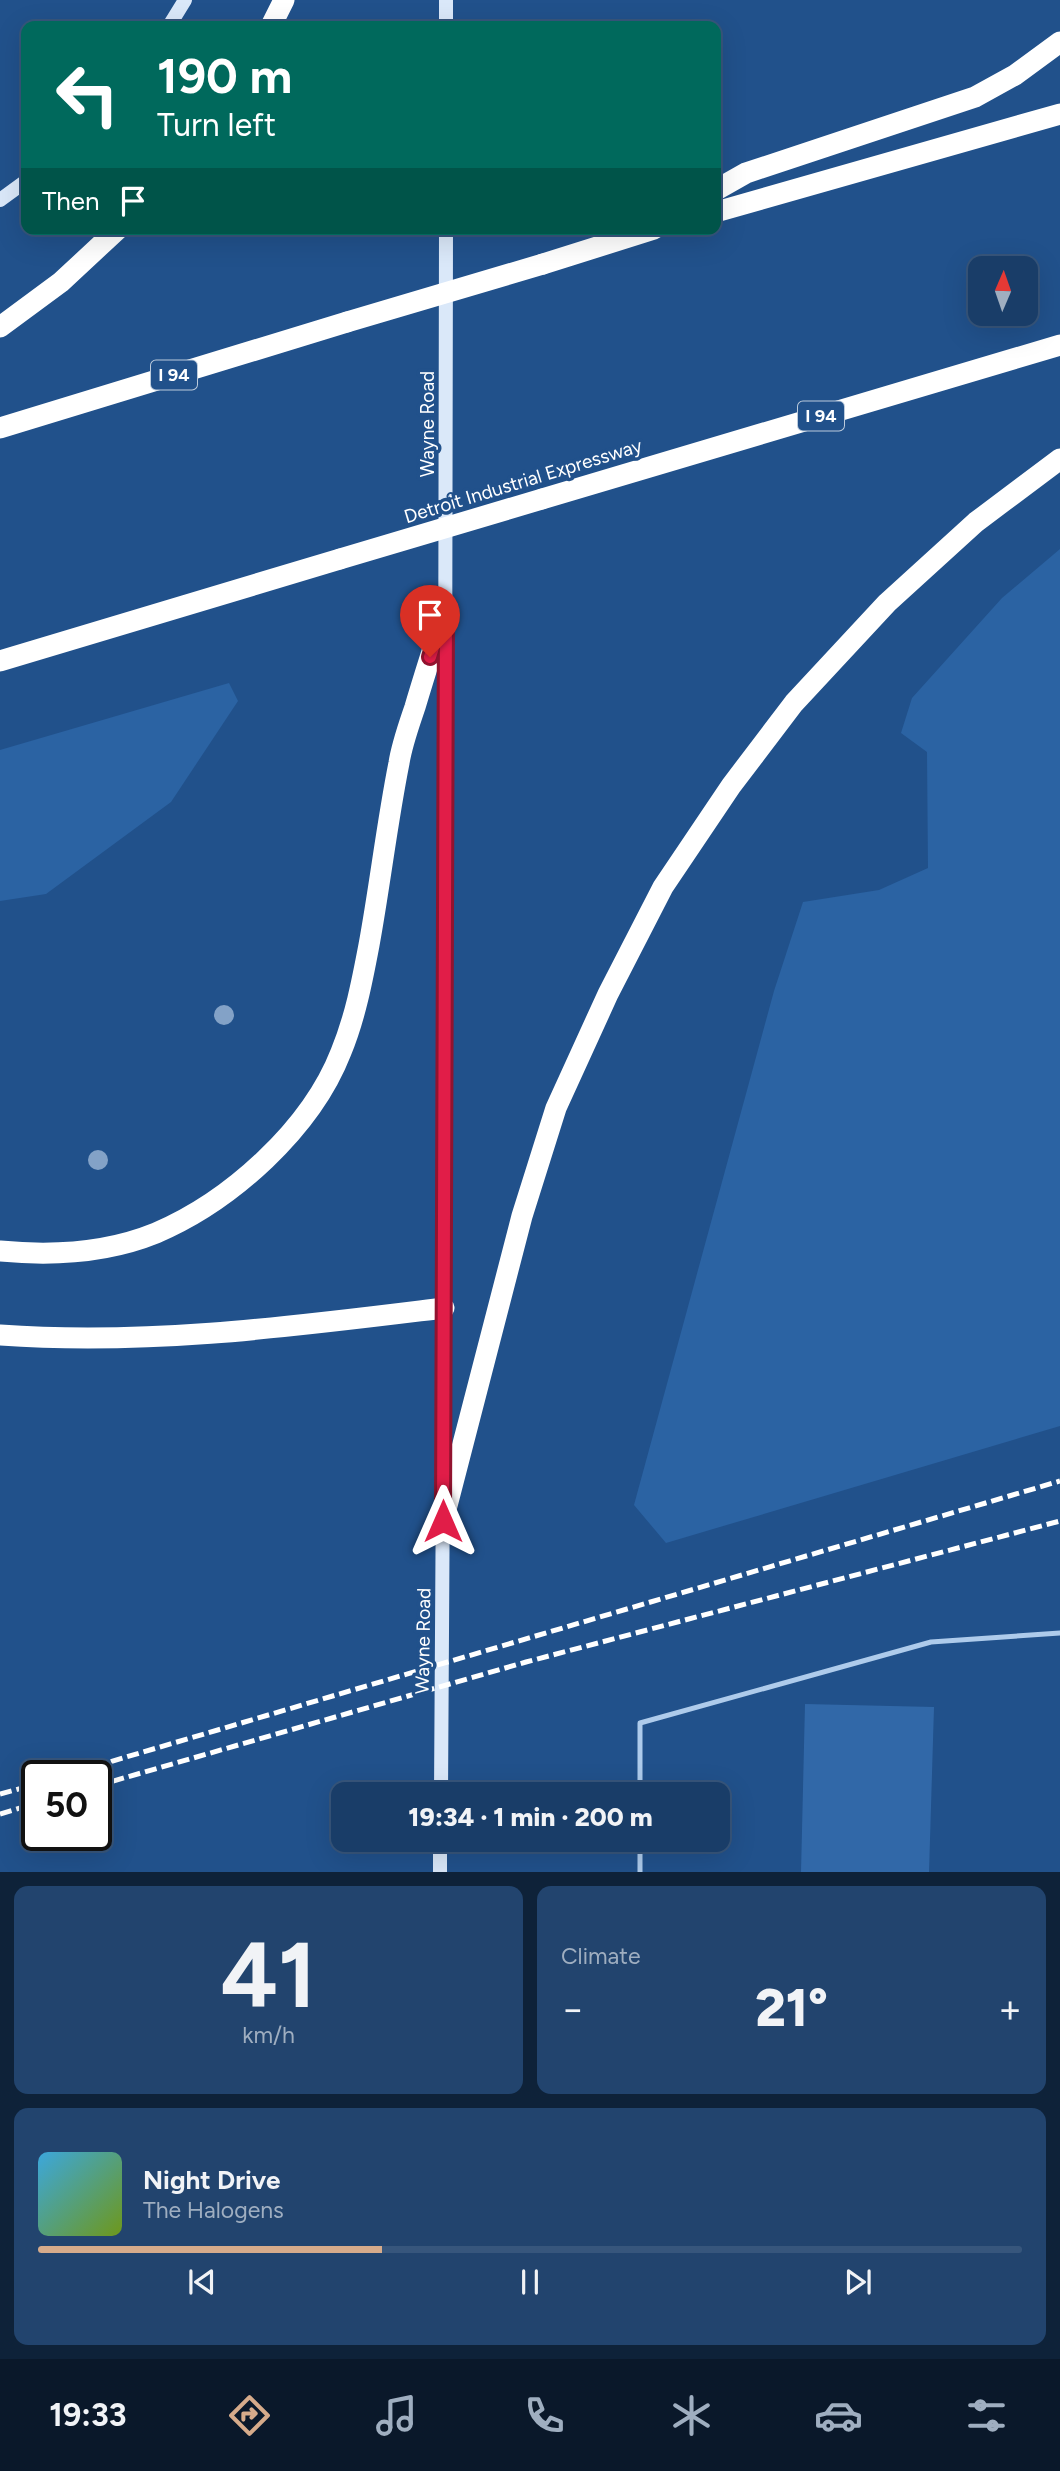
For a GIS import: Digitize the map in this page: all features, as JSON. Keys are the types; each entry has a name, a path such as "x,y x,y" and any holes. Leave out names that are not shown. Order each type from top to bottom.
{"highway":[{"path":"274,21 284,0"},
{"path":"721,187 746,173 975,97 1015,75 1060,42"},
{"path":"721,211 1060,114"},
{"path":"0,327 61,282 112,235"},
{"name":"I 94","path":"0,428 633,235"},
{"name":"Detroit Industrial Expressway","path":"0,661 1060,345"},
{"path":"443,1521 522,1216 556,1108 608,994 663,887 731,786 794,703 887,603 976,522 1060,459"},
{"path":"0,1251 29,1254 71,1252 112,1246 156,1233 227,1191 287,1138 315,1102 341,1054 359,1000 399,760 446,606"},
{"path":"0,1335 138,1339 444,1308"}],"main road":[{"path":"172,21 186,0"},
{"path":"446,0 446,21"},
{"path":"0,200 21,185"},
{"name":"Wayne Road","path":"441,1782 446,235"},
{"path":"440,1852 440,1872"}],"lane":[{"path":"640,1782 640,1723 932,1642 1060,1633"},
{"path":"640,1852 640,1872"}],"shaded area":[{"path":"1060,549 1060,1426 666,1543 634,1505 774,991 803,902 879,890 928,868 927,752 901,733 912,698 1002,598"},
{"path":"229,683 238,701 171,802 46,894 0,901 0,750"}],"building":[{"path":"805,1704 934,1707 929,1872 801,1872"}],"railway":[{"path":"112,1761 1060,1481"},
{"path":"112,1781 526,1662 1060,1521"},
{"path":"0,1794 21,1788"},
{"path":"0,1814 21,1808"}],"route":[{"path":"430,657 446,606 443,1521"}]}
